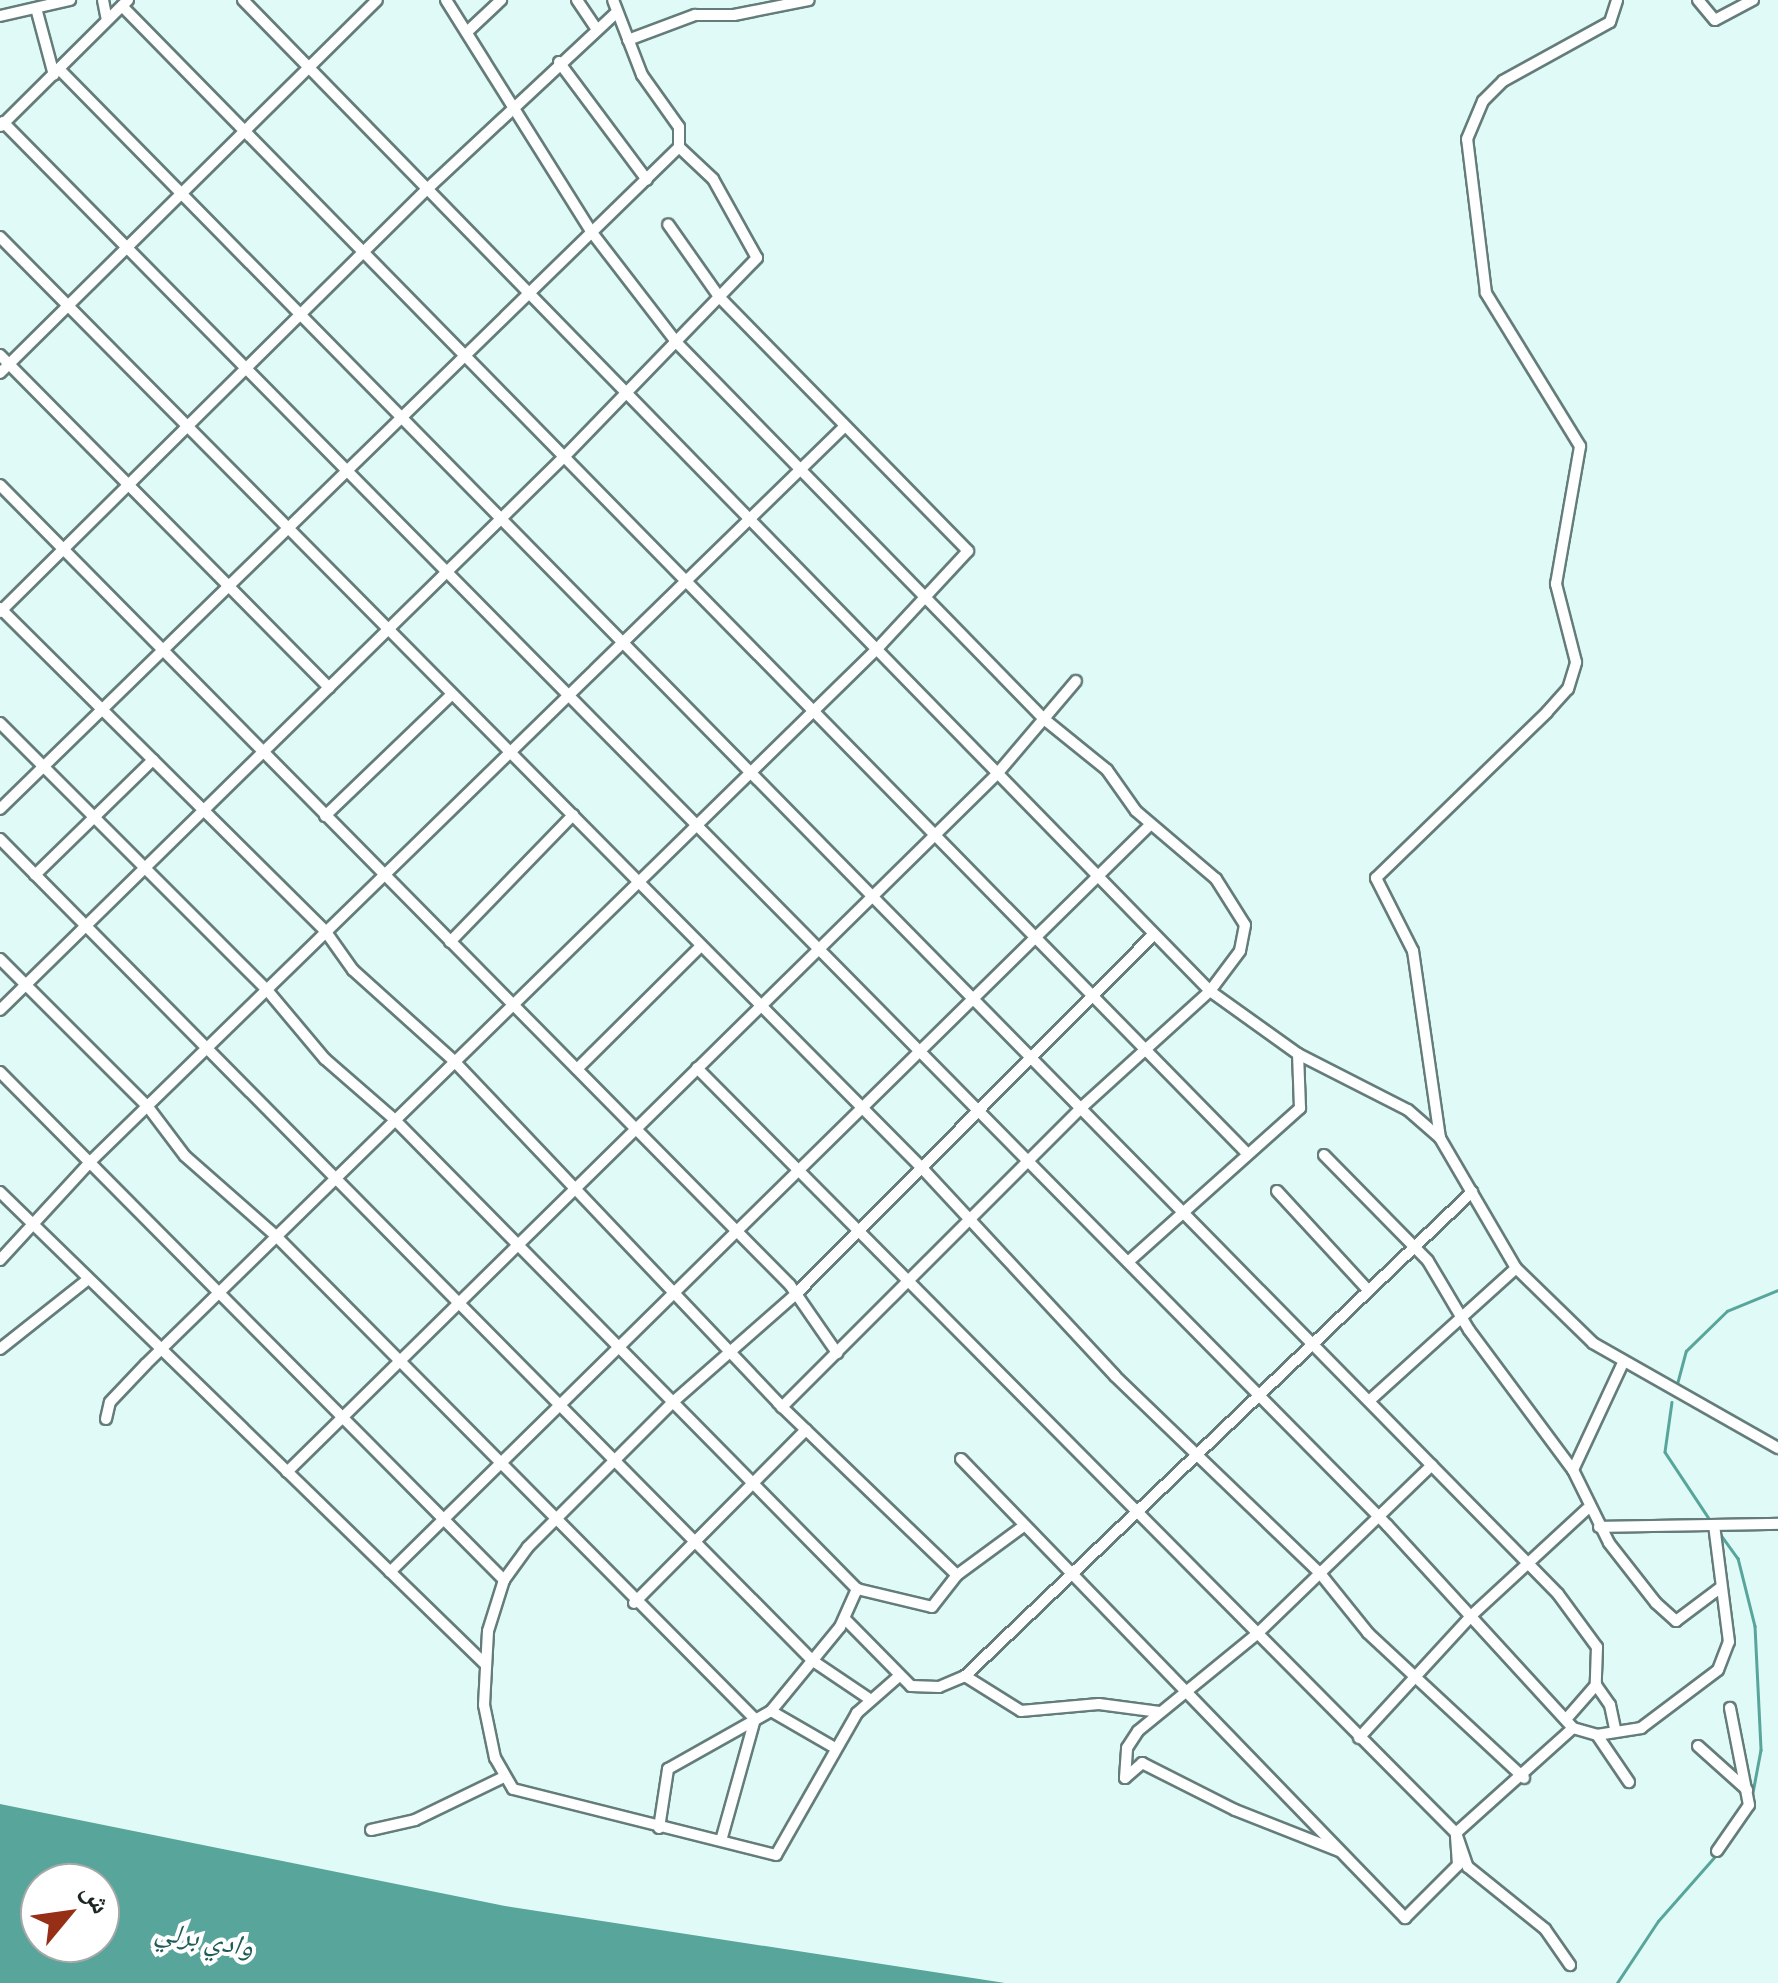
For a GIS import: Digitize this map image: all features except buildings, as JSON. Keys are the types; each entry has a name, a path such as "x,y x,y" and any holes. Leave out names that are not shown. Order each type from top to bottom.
{"street":[{"path":"0,16 70,0"},
{"path":"102,0 107,20"},
{"path":"243,0 425,191 1210,991 1298,1054 1372,1088 1440,1138"},
{"path":"4,368 377,0"},
{"path":"446,0 590,230 677,343 924,600 1044,719 1107,770 1150,825 1216,879 1246,925 1240,952 1210,991 1084,1106 782,1407"},
{"path":"467,32 501,0"},
{"path":"577,0 596,27"},
{"path":"0,809 165,651 400,415 467,356 590,230 679,148 680,127 642,75 613,0"},
{"path":"691,0 695,14"},
{"path":"628,40 695,14 809,0"},
{"path":"1618,0 1610,22 1504,81 1483,101 1467,139 1486,293 1580,446 1556,584 1576,662 1568,689 1547,712 1376,878 1413,951 1440,1138 1516,1268 1622,1365 1778,1448"},
{"path":"1698,0 1715,20 1753,0"},
{"path":"1246,1152 1149,1046 1036,936 817,707 244,132 125,3 2,124 1029,1160 1377,1516 1570,1722 1597,1735 1629,1782"},
{"path":"36,8 56,72 625,640 1187,1210 1528,1565 1587,1629 1599,1658 1596,1685 1524,1778 1486,1802 1456,1833 1458,1864 1411,1918 1399,1913 1189,1691 961,1459"},
{"path":"616,13 596,27 425,191 190,428 1,610 326,932 353,970 453,1060 782,1407 957,1575"},
{"path":"559,62 647,180"},
{"path":"0,1010 565,456 759,255 713,179 679,148"},
{"path":"106,1419 110,1402 159,1352 695,821 876,650 968,551 720,298 668,224"},
{"path":"0,237 921,1167 1197,1457 1320,1572 1415,1678 1524,1778"},
{"path":"0,354 4,368 329,688"},
{"path":"0,1260 90,1162 845,426"},
{"path":"0,485 736,1230 796,1294 837,1353"},
{"path":"287,1472 760,1006 816,946 997,774 1076,681"},
{"path":"325,816 452,694"},
{"path":"0,723 267,990 325,1059 394,1119 857,1590 932,1606 957,1575 1025,1526"},
{"path":"34,875 153,760"},
{"path":"450,942 573,816"},
{"path":"390,1572 616,1344 1150,825"},
{"path":"0,839 209,1046 332,1179 560,1401 813,1661 868,1698"},
{"path":"898,1677 868,1698 836,1748 781,1852 722,1837 659,1828 524,1794 502,1778 484,1705 485,1664 504,1580 554,1520 674,1402 796,1294 976,1106 1153,935"},
{"path":"576,1069 701,946"},
{"path":"0,959 148,1107 186,1156 276,1236 634,1603 756,1721"},
{"path":"1128,1262 1303,1103 1298,1054"},
{"path":"697,1068 862,1228 1137,1515 1456,1833 1468,1866 1545,1928 1570,1965"},
{"path":"0,1072 220,1292 340,1420 504,1580"},
{"path":"1324,1155 1414,1247 1460,1317 1573,1470 1587,1510 1674,1620 1720,1588"},
{"path":"0,1192 159,1352 485,1664"},
{"path":"1277,1192 1368,1290"},
{"path":"845,1619 898,1677 924,1690 965,1676 1472,1192"},
{"path":"1370,1401 1516,1268"},
{"path":"0,1348 87,1280"},
{"path":"1573,1470 1622,1365"},
{"path":"634,1603 806,1430"},
{"path":"1340,1851 1236,1810 1142,1763 1125,1778 1127,1748 1159,1712 1257,1634 1432,1465"},
{"path":"1359,1738 1472,1615 1587,1510"},
{"path":"1600,1527 1778,1524"},
{"path":"1597,1735 1615,1728 1634,1730 1656,1720 1714,1676 1729,1647 1714,1525"},
{"path":"659,1828 668,1769 771,1711 845,1619 857,1590"},
{"path":"965,1676 1021,1711 1099,1704 1159,1712"},
{"path":"1596,1685 1610,1705 1615,1728"},
{"path":"1718,1851 1746,1814 1747,1790 1730,1708"},
{"path":"771,1711 836,1748"},
{"path":"722,1837 756,1721"},
{"path":"1698,1746 1747,1790"},
{"path":"371,1830 416,1820 502,1778"}],"water":[{"name":"وادي برلي","path":"0,1804 505,1906 1005,1983 0,1983"}],"waterway":[{"path":"1677,1384 1686,1351 1727,1311 1778,1290"},
{"path":"1672,1402 1665,1452 1710,1520"},
{"path":"1721,1535 1738,1558 1755,1626 1761,1750 1752,1798"},
{"path":"1732,1837 1750,1811"},
{"path":"1617,1983 1658,1921 1717,1854"}]}
